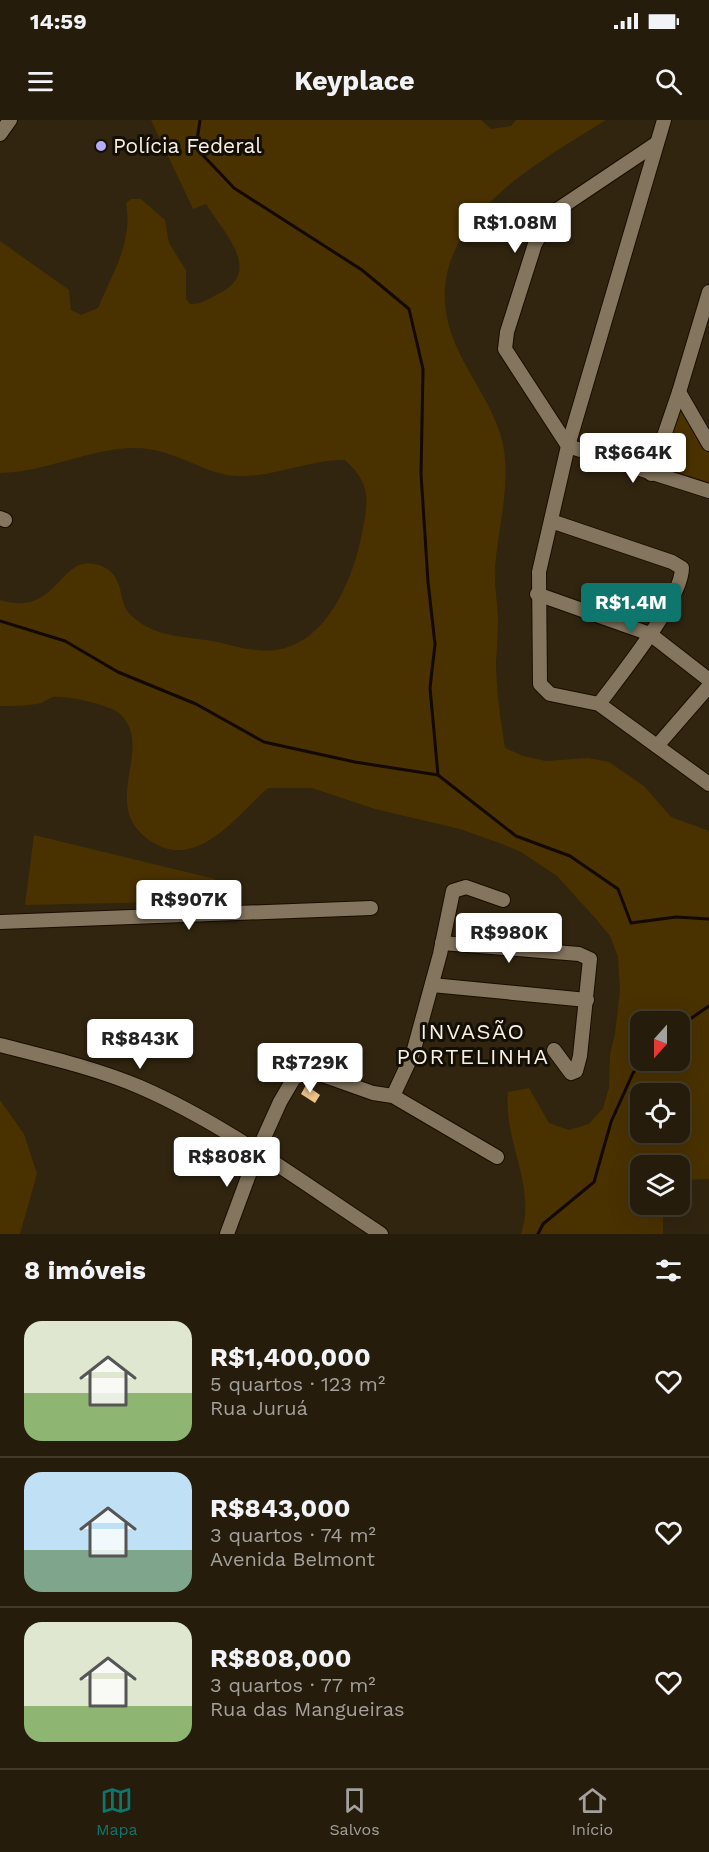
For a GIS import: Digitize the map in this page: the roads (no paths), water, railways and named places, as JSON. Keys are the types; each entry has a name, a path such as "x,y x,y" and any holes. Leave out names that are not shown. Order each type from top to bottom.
{"street":[{"path":"0,134 10,120"},
{"path":"664,120 567,446 539,572 537,594 540,684 543,690 550,694 599,704 706,783"},
{"path":"657,143 554,212 535,244 507,332 506,349 567,446 709,491"},
{"path":"651,474 709,292"},
{"path":"679,392 709,444"},
{"path":"548,416 565,418 579,406"},
{"path":"551,521 680,565 682,575 650,634 599,704"},
{"path":"537,594 650,634 709,680"},
{"path":"657,746 709,686"},
{"path":"393,1096 413,1053 432,985 453,891 466,887 503,900"},
{"path":"0,922 371,908"},
{"path":"442,942 586,956 592,964 576,1071 571,1073 554,1050"},
{"path":"432,985 587,1000"},
{"path":"0,1045 107,1074 142,1088 257,1153 375,1232"},
{"path":"227,1234 257,1153 280,1102 294,1078 301,1074 315,1072 365,1091 393,1096 497,1157"}],"waterway":[{"path":"200,120 196,148 234,188 362,270 409,309 423,369 421,474 428,582 435,644 430,688 438,775"},
{"path":"0,621 65,641 118,672 196,704 264,742 355,762 438,775 516,836 570,856 618,889 631,923 676,917 709,919"},
{"path":"690,1019 709,1006"},
{"path":"538,1234 543,1224 594,1182 611,1122 635,1071"}],"place":[{"name":"Polícia Federal","path":"101,146"}],"district":[{"name":"INVASÃO PORTELINHA","path":"473,1044"}]}
